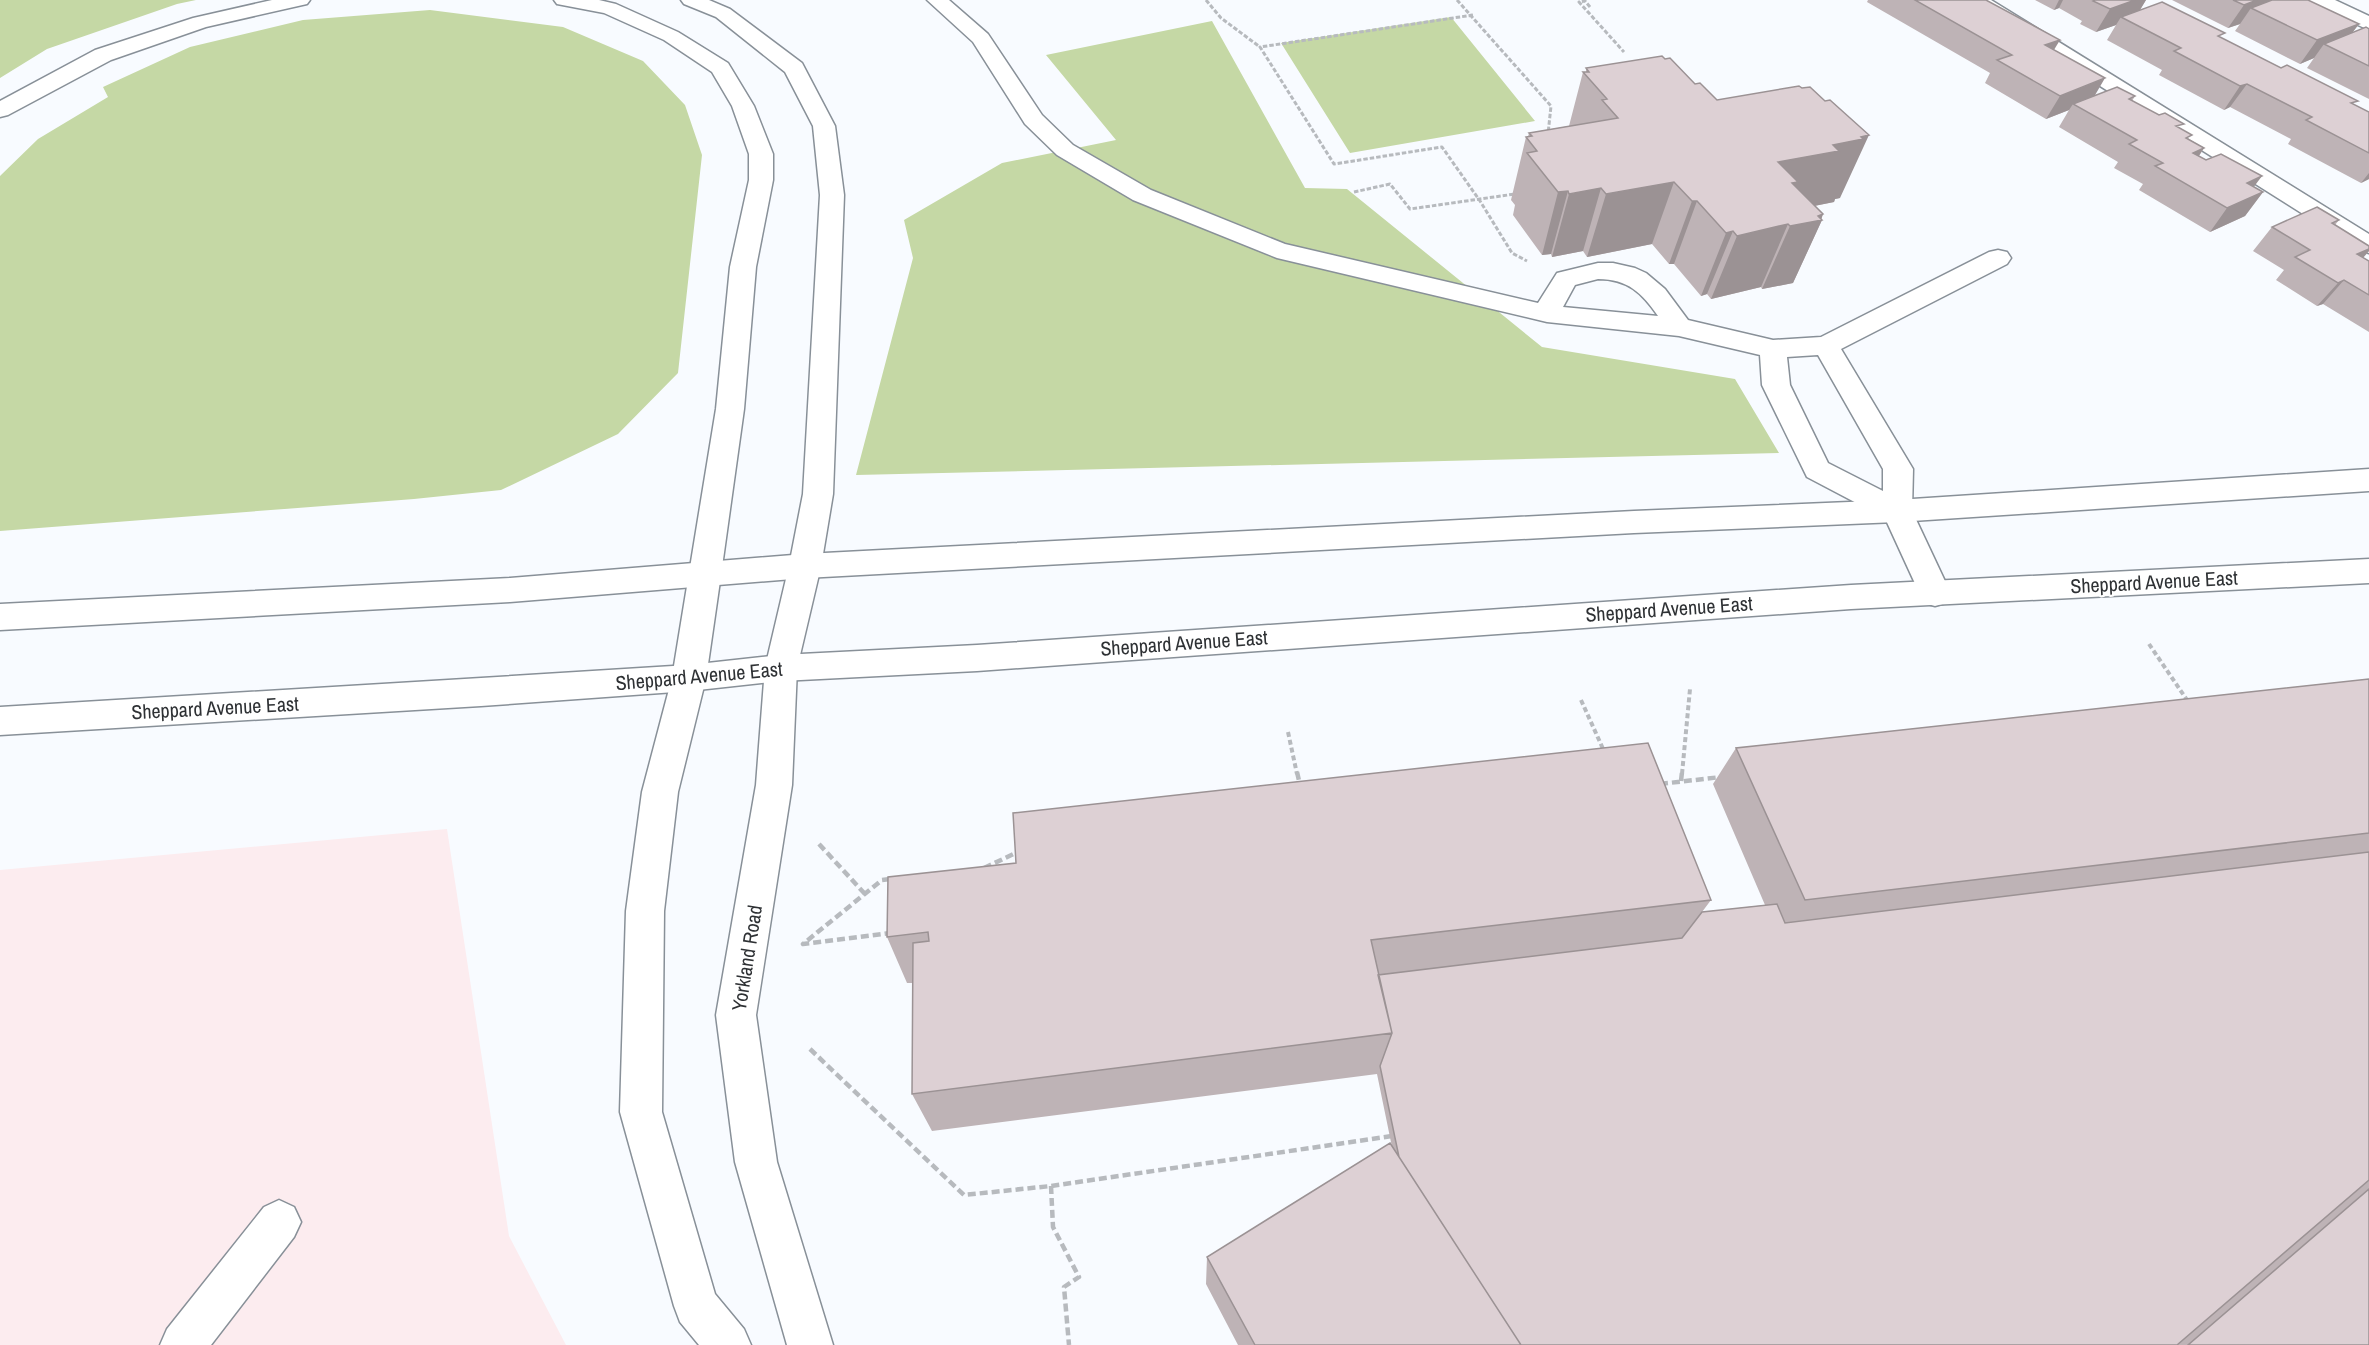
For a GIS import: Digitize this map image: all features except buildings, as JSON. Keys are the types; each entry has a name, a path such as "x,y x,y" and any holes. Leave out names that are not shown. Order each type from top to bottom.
{"main road":[{"path":"0,110 103,55 200,22 300,0"},
{"path":"564,0 609,8 671,36 720,68 743,106 761,154 761,180 743,267 730,409 705,574 689,678 660,792 645,911 641,1112 696,1306 728,1345"},
{"name":"Yorkland Road","path":"691,0 723,13 794,68 824,126 832,195 818,494 805,566 781,668 774,786 736,1016 756,1162 810,1345"},
{"path":"937,0 981,38 1033,119 1065,150 1142,195 1277,250 1547,314 1679,327 1773,349 1826,346 1998,258"},
{"path":"1977,0 2369,245"},
{"path":"2318,0 2369,24"},
{"path":"1547,314 1553,298 1566,279 1599,271 1632,275 1658,295 1679,327"},
{"path":"1826,346 1898,469 1897,511 1935,594"},
{"path":"1773,349 1776,386 1817,470 1897,511"},
{"path":"0,617 510,590 805,566 1634,522 1897,511 2369,480"},
{"name":"Sheppard Avenue East","path":"0,721 689,678 781,668 988,657 1851,597 2369,571"},
{"path":"183,1345 279,1222"}],"path":[{"path":"1206,0 1221,18 1260,47 1334,164 1442,147 1480,201 1512,253 1566,279"},
{"path":"1457,0 1473,15 1551,106 1547,142"},
{"path":"1590,7 1585,1 1579,2 1624,52"},
{"path":"1260,47 1473,15"},
{"path":"1354,192 1390,184 1410,210 1521,193"},
{"path":"2149,644 2195,712"},
{"path":"1682,782 1690,689"},
{"path":"1581,700 1607,759"},
{"path":"1288,732 1300,788"},
{"path":"1651,785 1729,776"},
{"path":"819,844 865,894"},
{"path":"980,870 1017,852 1028,851"},
{"path":"893,879 882,880 803,944 896,933"},
{"path":"810,1049 964,1195 1051,1186 1396,1135"},
{"path":"1051,1186 1053,1227 1079,1277 1064,1287 1069,1345"}],"shaded area":[{"path":"447,829 509,1236 566,1345 0,1345 0,870"}],"green space":[{"path":"0,0 196,0 177,4 47,49 0,78"},
{"path":"430,10 563,27 643,61 685,105 702,155 678,373 618,434 501,490 414,499 0,531 0,176 38,139 108,97 103,87 190,47 303,20"},
{"path":"1451,17 1535,121 1350,153 1281,43"},
{"path":"1212,21 1305,188 1347,189 1542,347 1735,379 1779,453 856,475 913,258 904,220 1002,163 1116,140 1046,55"}]}
